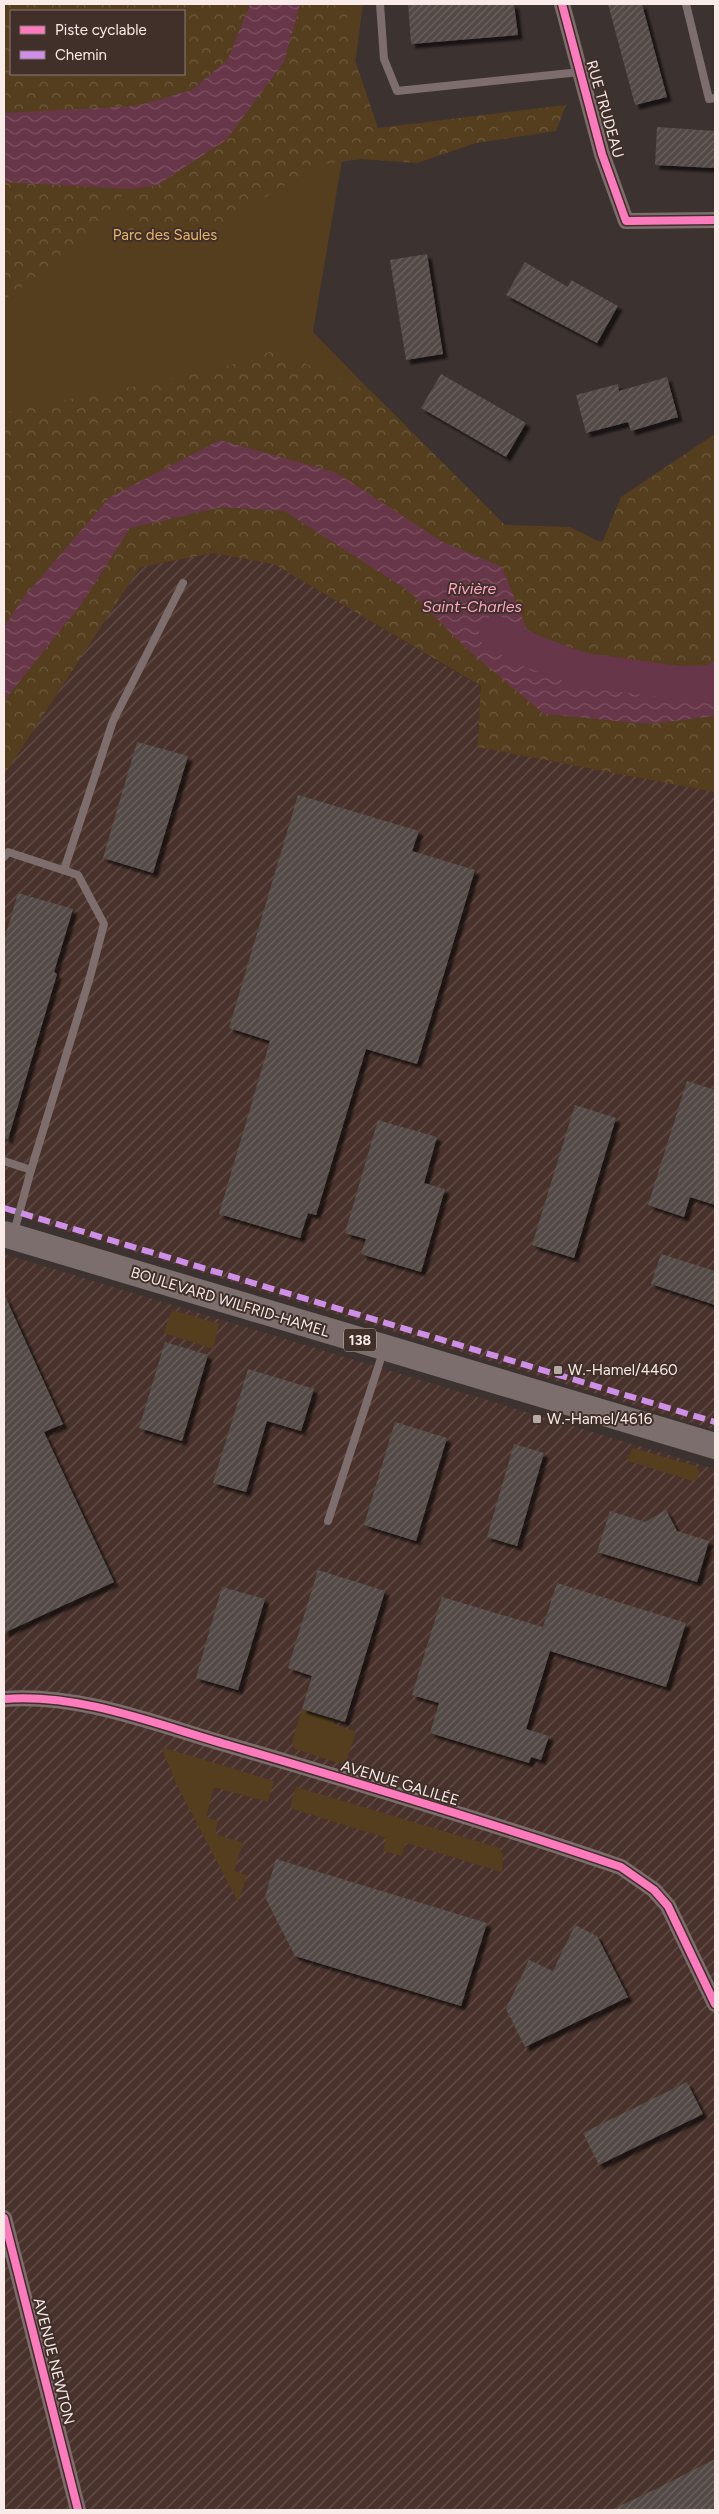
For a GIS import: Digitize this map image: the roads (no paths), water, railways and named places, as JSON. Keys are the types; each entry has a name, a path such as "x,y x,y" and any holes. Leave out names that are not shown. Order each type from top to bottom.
{"main road":[{"name":"BOULEVARD WILFRID-HAMEL","path":"8,1236 715,1446"}],"street":[{"name":"RUE TRUDEAU","path":"562,4 602,154 626,220 715,220"},
{"name":"AVENUE GALILÉE","path":"4,1699 47,1699 88,1704 291,1763 621,1867 654,1890 668,1906 715,2004"},
{"name":"AVENUE NEWTON","path":"4,2218 78,2510"}],"lane":[{"path":"380,4 384,59 397,91 580,72"},
{"path":"686,4 708,99 715,98"},
{"path":"64,870 113,721 184,583"},
{"path":"4,857 8,852 78,875 104,924 90,977 31,1170 8,1236"},
{"path":"4,1161 31,1170"},
{"path":"328,1521 385,1348"}],"water":[{"path":"250,4 300,4 284,62 226,140 156,186 129,189 4,182 4,113 136,106 192,90 228,59"},
{"name":"Rivière Saint-Charles","path":"220,440 337,473 441,541 502,567 539,659 612,676 700,670 715,660 715,716 649,724 544,714 468,650 409,591 284,511 222,507 130,528 85,599 4,701 4,627 23,598 110,497"}],"waterway":[{"name":"Rivière Saint-Charles","path":"496,633 534,652 580,669 680,683 715,682"}],"place":[{"name":"W.-Hamel/4460","path":"558,1370"},
{"name":"W.-Hamel/4616","path":"537,1419"}],"park label":[{"name":"Parc des Saules","path":"165,235"}]}
